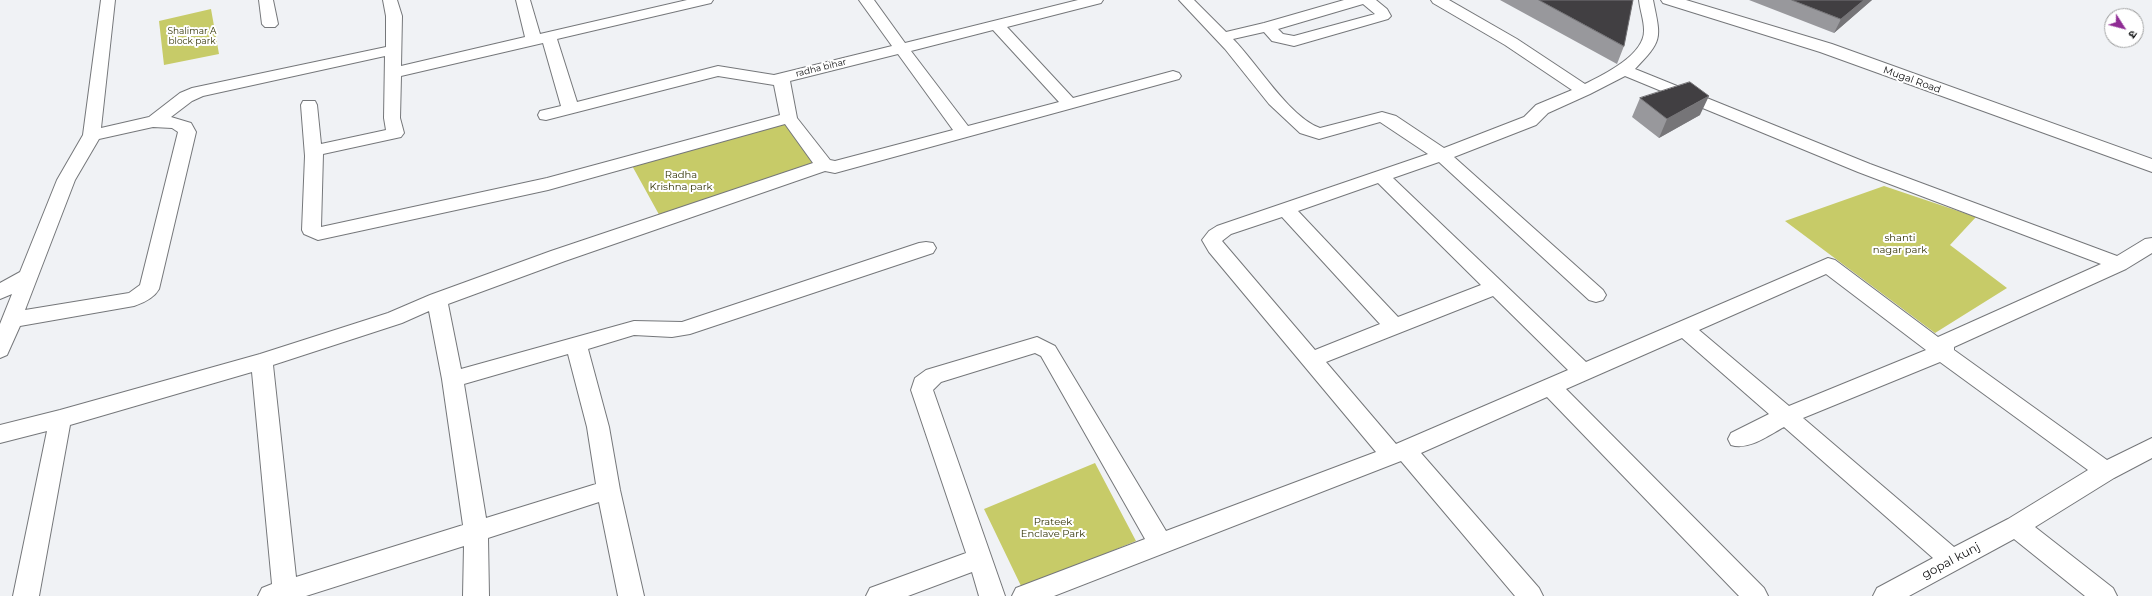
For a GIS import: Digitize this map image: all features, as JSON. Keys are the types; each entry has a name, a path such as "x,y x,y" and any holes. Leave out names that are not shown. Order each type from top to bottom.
{"street":[{"path":"0,350 66,180 92,135 108,0"},
{"path":"266,0 270,24"},
{"path":"313,151 394,133 392,118 392,50 394,16 390,0"},
{"path":"523,0 570,108"},
{"path":"393,73 706,0"},
{"path":"866,0 964,133"},
{"name":"radha bihar","path":"546,114 718,71 766,79 781,78 1096,0"},
{"path":"1186,0 1222,37 1276,100 1306,129 1319,134 1382,117 1404,128 1442,154 1596,295"},
{"path":"1222,37 1267,27 1360,0"},
{"path":"1267,27 1278,38 1294,41 1383,16 1382,12 1367,0"},
{"path":"1438,0 1511,42 1584,91"},
{"path":"1530,596 1313,359 1216,247 1212,240 1216,235 1224,230 1381,176 1530,121 1542,109 1584,91 1624,70 1646,48 1652,32 1646,0"},
{"name":"Mugal Road","path":"1669,0 1826,48 2152,166"},
{"path":"997,25 1071,105"},
{"path":"154,122 186,97 198,92 392,50"},
{"path":"1624,70 1864,168 2119,264"},
{"path":"0,434 60,419 262,361 395,318 437,300 558,256 824,165 835,167 1071,105 1173,76"},
{"path":"781,78 789,118 824,165"},
{"path":"309,105 313,151 311,230 318,234 548,184 789,118"},
{"path":"12,320 134,299 149,289 187,132 186,127 173,121 154,122 92,135"},
{"path":"1381,176 1583,372"},
{"path":"1285,210 1395,327"},
{"path":"1943,352 1945,343 2119,264 2152,244"},
{"path":"452,378 634,328 672,330 683,329 926,248"},
{"path":"1025,596 1161,545 1398,452 1828,264 1943,352 2106,471"},
{"path":"0,292 29,276"},
{"path":"1313,359 1496,287"},
{"path":"437,300 452,378 476,531 476,596"},
{"path":"1684,328 1952,560"},
{"path":"576,343 598,427 608,490 631,596"},
{"path":"992,596 922,390 923,384 934,376 1037,345 1048,351 1161,545"},
{"path":"1739,439 1786,416 1943,352"},
{"path":"262,361 281,594 608,490"},
{"path":"1550,386 1755,596"},
{"path":"26,596 60,419"},
{"name":"gopal kunj","path":"1886,596 2016,526 2106,471 2152,446"},
{"path":"2016,526 2104,596"},
{"path":"879,596 980,558"}],"green space":[{"name":"Shalimar A block park","path":"211,9 219,54 164,65 159,21"},
{"name":"Radha Krishna park","path":"789,118 824,165 662,220 630,162"},
{"name":"shanti nagar park","path":"1884,186 1976,217 1950,245 2007,288 1935,333 1785,221"},
{"name":"Prateek Enclave Park","path":"1095,463 1136,541 1022,588 984,509"}],"building":[{"path":"1539,0 1633,0 1624,46"},
{"path":"1792,0 1864,0 1841,19"},
{"path":"1690,82 1709,96 1667,119 1640,98"}]}
